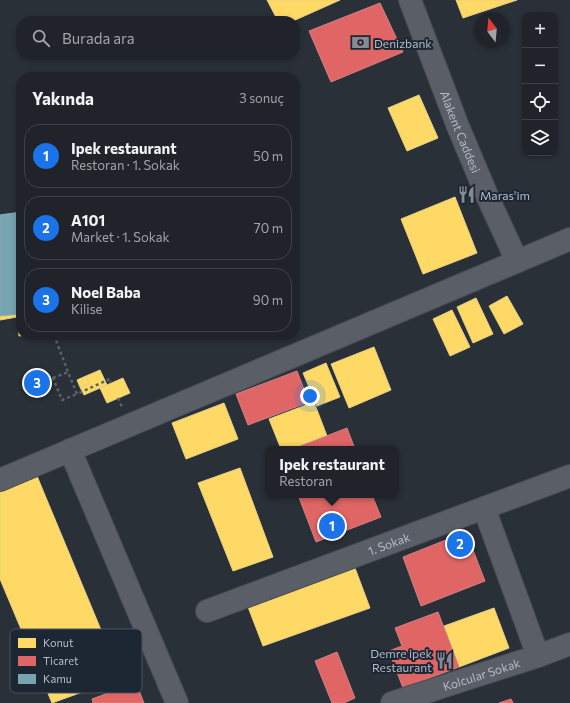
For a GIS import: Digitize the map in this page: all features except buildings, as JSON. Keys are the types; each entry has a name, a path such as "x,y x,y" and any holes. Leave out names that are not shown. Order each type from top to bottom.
{"street":[{"name":"Alakent Caddesi","path":"410,0 457,124 488,198 517,261"},
{"path":"0,480 570,239"},
{"path":"70,450 177,703"},
{"name":"1. Sokak","path":"207,611 570,476"},
{"path":"484,508 538,656"},
{"name":"Kolcular Sokak","path":"392,703 538,656 570,644"}],"path":[{"path":"56,340 77,394"},
{"path":"42,382 68,372"},
{"path":"53,378 62,400 110,379 111,383"},
{"path":"118,398 120,403"}],"place":[{"name":"Denizbank","path":"361,43"},
{"name":"Maras'im","path":"467,195"},
{"name":"Noel Baba","path":"37,383"},
{"name":"Ipek restaurant","path":"332,526"},
{"name":"A101","path":"460,544"},
{"name":"Demre ipek Restaurant","path":"445,660"}]}
